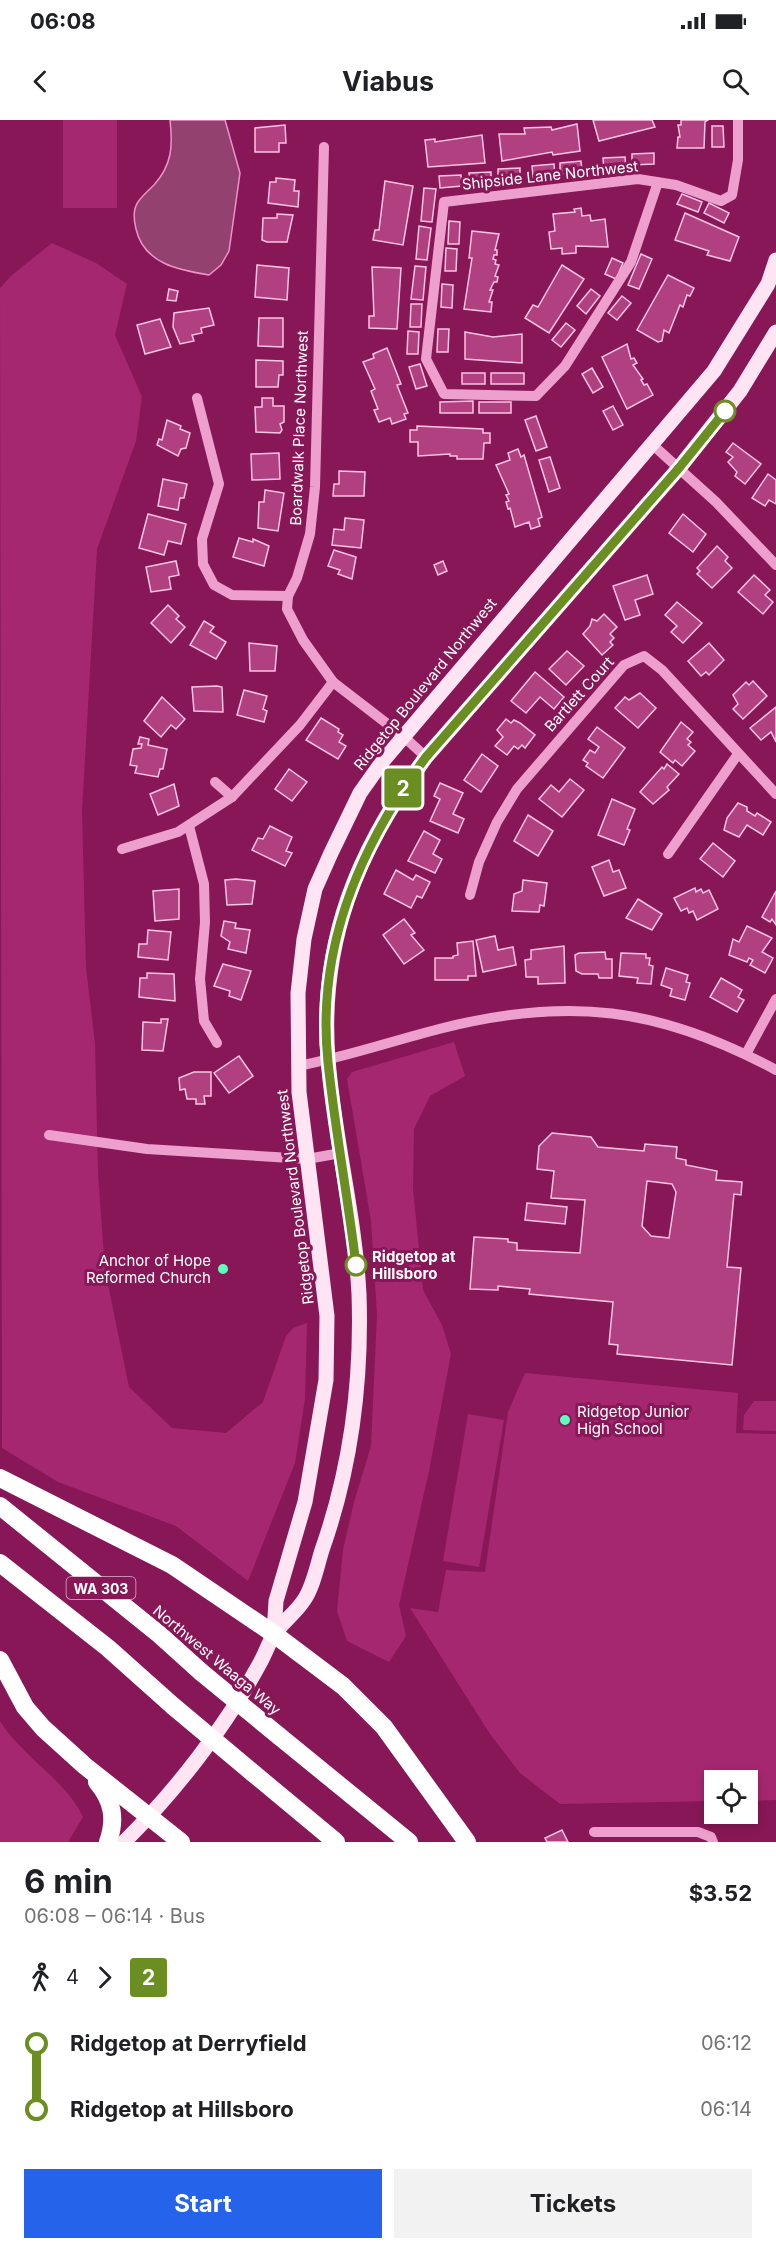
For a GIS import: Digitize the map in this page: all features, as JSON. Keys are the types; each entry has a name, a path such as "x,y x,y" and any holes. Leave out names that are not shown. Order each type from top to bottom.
{"highway":[{"path":"0,1478 172,1565 274,1634 343,1686 384,1727 467,1842"},
{"name":"Northwest Waaga Way","path":"0,1506 160,1635 201,1672 409,1842"},
{"name":"WA 303","path":"0,1563 108,1648 173,1706 336,1842"},
{"path":"0,1660 26,1707 43,1728 85,1766 181,1842"},
{"path":"85,1766 105,1791 113,1813 108,1842"}],"main road":[{"name":"Ridgetop Boulevard Northwest","path":"274,1634 276,1601 305,1502 326,1380 327,1316 298,1066 299,984 304,939 315,889 360,793 403,736 654,446 714,371 768,284 776,260"},
{"name":"Ridgetop Boulevard Northwest","path":"124,1842 150,1817 201,1752 259,1664 274,1634 304,1600 330,1526 351,1443 359,1354 358,1292 328,1061 328,978 337,930 348,892 370,842 399,793 426,757 679,468 740,391 776,332"}],"street":[{"name":"Shipside Lane Northwest","path":"658,182 631,261 565,366 536,396 444,394 426,359 444,202 638,179 658,182 721,201 732,195 738,160 738,120"},
{"name":"Boardwalk Place Northwest","path":"288,596 297,578 310,534 315,487 324,147"},
{"path":"197,398 219,484 202,539 203,564 214,585 232,595 288,596 287,609 303,640 333,682 403,736 426,757"},
{"path":"654,446 775,561"},
{"name":"Bartlett Court","path":"470,895 479,862 497,822 517,789 624,665 644,656 662,670 776,794"},
{"path":"122,849 178,832 232,797 300,725 333,682"},
{"path":"668,854 738,754"},
{"path":"215,782 232,797"},
{"path":"189,826 204,884 205,922 200,979 204,1021 217,1043"},
{"path":"746,1054 776,999"},
{"path":"298,1066 328,1061 494,1017 551,1010 603,1011 667,1022 746,1054 776,1070"},
{"path":"49,1135 147,1149 307,1159 341,1153"},
{"path":"594,1832 698,1832 711,1837 713,1842"}],"shaded area":[{"path":"63,120 117,120 117,208 63,208"},
{"path":"170,120 225,120 240,173 229,251 221,265 209,275 186,271 155,258 140,241 136,229 134,215 136,205 160,178 168,162 171,147"},
{"path":"52,243 96,263 127,284 115,335 142,397 136,441 97,549 82,811 86,968 95,1043 98,1174 105,1270 129,1387 172,1428 226,1433 263,1402 286,1336 293,1328 307,1323 305,1399 295,1463 248,1581 176,1526 58,1482 2,1448 0,288 12,275"},
{"path":"454,1042 465,1076 430,1096 414,1129 413,1188 423,1290 442,1325 451,1354 429,1471 399,1605 406,1636 389,1662 347,1641 337,1611 343,1550 354,1502 371,1446 377,1315 371,1221 347,1079 352,1072"},
{"path":"525,1373 738,1393 736,1433 776,1434 776,1800 758,1801 758,1770 704,1770 704,1801 560,1804 520,1773 490,1734 410,1608 438,1612 446,1570 485,1572 508,1412"},
{"path":"754,1401 776,1401 776,1431 743,1430 744,1415"},
{"path":"468,1414 504,1420 479,1567 443,1561"},
{"path":"0,1721 20,1746 66,1791 83,1817 68,1842 0,1842"}],"building":[{"path":"593,120 652,120 655,127 599,141"},
{"path":"681,120 708,120 705,122 704,148 677,148 678,137 680,137 678,125 681,125"},
{"path":"577,124 580,151 553,155 552,152 502,161 499,134 525,134 524,128 551,127 552,130"},
{"path":"285,125 286,143 279,143 279,152 255,152 255,128"},
{"path":"712,126 723,126 724,147 712,147"},
{"path":"482,135 485,163 428,167 425,140 435,139 435,142"},
{"path":"654,153 654,164 632,165 632,154"},
{"path":"625,157 626,168 604,170 603,158"},
{"path":"581,161 582,172 560,174 560,163"},
{"path":"554,164 555,176 533,177 532,166"},
{"path":"520,168 520,179 498,181 498,169"},
{"path":"491,172 491,183 470,184 469,173"},
{"path":"461,175 462,186 440,188 439,176"},
{"path":"276,178 295,180 294,191 299,191 298,207 268,203 270,182 276,182"},
{"path":"385,181 413,186 403,245 373,240 375,230 379,230"},
{"path":"424,188 436,189 432,222 421,221"},
{"path":"682,194 702,202 698,212 677,204"},
{"path":"709,203 729,213 724,223 704,213"},
{"path":"581,208 582,216 590,215 591,221 605,219 608,247 576,246 576,253 562,254 562,248 551,249 549,232 555,231 553,214 575,212 574,209"},
{"path":"685,213 739,237 730,261 707,255 709,251 675,240"},
{"path":"277,214 293,215 287,242 262,240 263,218 277,218"},
{"path":"449,221 460,222 459,244 448,244"},
{"path":"419,226 431,228 427,260 416,259"},
{"path":"472,231 499,234 495,250 497,250 497,255 494,255 493,259 496,260 495,264 499,265 495,276 498,277 497,282 494,282 490,290 493,290 489,302 492,302 491,312 464,309 472,258 469,258"},
{"path":"446,248 457,249 456,271 445,271"},
{"path":"641,254 652,259 639,289 628,285"},
{"path":"612,258 623,263 616,279 605,274"},
{"path":"257,265 289,268 287,300 255,297"},
{"path":"562,265 584,279 549,333 525,318 533,305 538,307"},
{"path":"415,266 426,267 423,300 411,299"},
{"path":"372,267 401,268 397,329 369,328 369,316 374,316"},
{"path":"668,275 694,288 690,296 687,295 683,307 680,305 669,333 664,330 662,341 658,342 637,330"},
{"path":"442,284 453,285 452,308 441,307"},
{"path":"169,289 178,291 176,301 167,300"},
{"path":"591,289 600,296 586,314 577,306"},
{"path":"622,296 631,303 617,320 608,313"},
{"path":"411,304 422,304 421,327 410,327"},
{"path":"209,308 214,325 201,328 202,333 192,335 194,341 180,344 173,327 174,313"},
{"path":"259,318 283,318 283,347 258,346"},
{"path":"160,319 171,347 145,354 137,325"},
{"path":"566,323 575,330 561,347 552,340"},
{"path":"438,329 449,329 448,352 437,352"},
{"path":"408,331 419,332 418,354 407,354"},
{"path":"465,332 493,337 522,334 522,363 465,359"},
{"path":"627,344 631,359 634,358 637,363 633,365 643,379 641,380 644,385 647,384 653,395 627,409 602,357"},
{"path":"387,348 401,384 397,385 408,413 404,414 406,419 392,424 390,418 379,422 374,410 378,409 371,391 375,389 363,362 374,358 373,354"},
{"path":"256,360 283,361 283,375 279,375 278,387 256,387"},
{"path":"420,364 427,386 416,389 409,367"},
{"path":"592,368 603,387 593,393 582,374"},
{"path":"462,373 485,373 485,384 462,384"},
{"path":"491,373 524,373 524,384 491,384"},
{"path":"262,398 273,398 273,406 284,406 284,422 280,424 282,430 280,433 256,432 255,407 262,407"},
{"path":"473,401 473,413 440,413 440,402"},
{"path":"479,402 511,402 511,413 479,413"},
{"path":"613,406 623,425 613,430 603,411"},
{"path":"536,416 547,447 536,451 525,420"},
{"path":"167,420 190,433 186,448 181,449 178,456 157,445 159,439 162,440"},
{"path":"417,426 483,429 483,433 490,433 490,443 484,443 483,459 457,459 457,456 450,456 450,454 418,456 418,442 410,442 410,430 417,430"},
{"path":"733,443 761,464 745,484 735,476 737,472 728,462 733,457 726,452"},
{"path":"518,449 521,457 524,455 542,517 538,519 540,526 531,529 529,522 515,527 506,502 509,501 506,495 509,494 496,465 510,460 508,453"},
{"path":"279,453 280,479 252,480 251,454"},
{"path":"550,457 560,488 549,492 539,460"},
{"path":"339,471 365,472 364,496 333,496 334,484 339,484"},
{"path":"768,474 776,480 776,504 769,500 765,506 752,498"},
{"path":"163,479 187,484 184,498 180,498 178,510 158,506"},
{"path":"265,490 284,493 278,531 258,528 259,502 264,502"},
{"path":"148,514 186,524 181,544 168,541 164,555 139,548"},
{"path":"683,514 706,534 693,552 669,533"},
{"path":"345,518 364,520 361,548 332,545 334,529 344,530"},
{"path":"239,538 253,542 253,539 269,546 264,566 233,557"},
{"path":"717,546 728,557 725,561 732,568 712,588 697,574 700,571 697,568"},
{"path":"334,550 356,557 352,579 338,574 340,570 328,566"},
{"path":"176,561 179,575 169,577 171,589 151,592 146,567"},
{"path":"443,561 447,571 438,575 434,565"},
{"path":"647,575 653,594 635,600 640,615 625,620 613,586"},
{"path":"754,575 770,590 765,595 773,602 763,614 738,592"},
{"path":"677,602 702,623 683,643 671,632 677,626 665,615"},
{"path":"168,605 179,616 176,619 185,627 171,643 151,623"},
{"path":"604,614 617,627 610,634 614,638 610,642 613,645 602,655 583,634 590,626 592,619 597,621"},
{"path":"204,621 214,627 210,632 226,642 216,659 190,645"},
{"path":"249,643 277,646 275,671 250,671"},
{"path":"709,643 724,660 709,675 706,672 701,676 688,661"},
{"path":"567,651 584,666 566,685 549,669"},
{"path":"535,672 564,697 554,709 540,697 526,713 511,701"},
{"path":"753,681 767,696 743,719 733,709 738,704 733,695 746,682 749,685"},
{"path":"192,687 222,687 223,712 194,711"},
{"path":"244,690 267,696 263,709 267,711 264,722 237,715"},
{"path":"640,693 656,708 638,728 615,708 625,697 629,700"},
{"path":"162,697 185,719 176,729 171,725 161,737 144,721"},
{"path":"776,707 776,742 771,732 761,740 750,728"},
{"path":"321,718 339,729 338,732 343,735 339,742 346,746 338,759 306,740"},
{"path":"506,719 511,723 514,720 520,723 535,735 525,748 522,745 518,749 514,746 507,755 495,746 503,737 497,730"},
{"path":"681,722 693,732 687,739 691,742 688,745 695,751 682,766 675,760 673,763 660,752"},
{"path":"597,727 625,748 603,778 586,766 588,763 583,760 590,750 595,753 599,747 588,739"},
{"path":"140,737 149,739 148,745 167,749 163,769 160,769 158,777 135,773 137,766 130,765 133,749 141,748 142,744 138,744"},
{"path":"482,754 498,766 481,792 464,780"},
{"path":"667,764 679,774 667,787 669,790 653,804 640,792"},
{"path":"289,769 307,782 292,801 275,789"},
{"path":"570,779 584,790 562,817 539,799 551,785 559,792"},
{"path":"440,783 463,793 453,814 464,819 458,833 430,821 440,799 434,796"},
{"path":"174,784 179,806 158,815 150,794"},
{"path":"612,799 635,809 627,829 630,830 624,845 598,835"},
{"path":"738,803 747,807 747,811 755,816 757,813 771,822 763,835 747,825 739,837 724,830 727,818"},
{"path":"528,815 553,831 538,856 514,841"},
{"path":"270,826 292,837 286,851 292,853 285,866 252,850 258,838 263,839"},
{"path":"424,831 440,840 433,854 442,859 435,873 408,861"},
{"path":"713,843 735,861 723,877 700,859"},
{"path":"609,860 613,872 619,870 626,888 604,896 592,867"},
{"path":"396,870 413,880 416,875 430,882 422,898 417,896 411,908 384,894"},
{"path":"225,880 255,881 252,904 227,905"},
{"path":"523,880 547,883 544,906 540,905 539,912 512,911 514,894 522,891"},
{"path":"695,888 696,892 701,889 703,893 709,890 718,909 697,920 693,911 689,913 687,908 681,911 674,898"},
{"path":"179,889 179,919 155,921 153,891"},
{"path":"776,891 776,925 772,919 770,922 762,917"},
{"path":"638,899 662,914 652,930 626,918"},
{"path":"404,919 415,933 411,935 424,950 404,964 383,935"},
{"path":"224,921 236,923 235,928 250,930 246,953 228,949 230,942 221,936"},
{"path":"747,926 772,938 762,952 773,958 765,973 750,965 753,960 749,958 747,962 729,955 733,939 739,942"},
{"path":"148,930 171,932 168,960 138,957 139,944 147,944"},
{"path":"495,936 498,950 513,947 516,965 483,972 476,940"},
{"path":"473,941 476,976 468,976 468,980 435,980 435,958 453,958 458,955 457,943"},
{"path":"564,946 565,983 538,984 538,977 526,977 525,960 531,959 531,950"},
{"path":"605,952 606,959 612,959 612,978 599,978 598,974 582,974 576,971 575,955"},
{"path":"621,953 646,954 646,958 650,958 649,965 653,966 651,984 637,983 638,978 619,976"},
{"path":"223,964 251,971 241,1000 229,996 230,991 214,986"},
{"path":"666,968 688,975 686,982 690,983 685,1000 670,996 672,989 661,985"},
{"path":"147,973 174,974 175,1001 139,997 140,978 147,978"},
{"path":"721,978 742,990 738,997 744,1000 737,1012 710,997"},
{"path":"161,1019 168,1019 163,1051 142,1050 143,1022 161,1023"},
{"path":"239,1056 253,1076 229,1093 214,1073"},
{"path":"194,1072 211,1072 211,1096 204,1096 205,1104 196,1104 196,1099 187,1099 185,1089 180,1090 179,1078"},
{"path":"552,1133 591,1137 598,1147 644,1151 645,1144 677,1147 676,1158 686,1160 686,1165 717,1171 716,1180 742,1182 741,1195 734,1194 727,1267 741,1268 732,1365 617,1354 618,1345 609,1344 613,1302 529,1294 530,1289 498,1286 498,1290 470,1289 474,1237 508,1239 508,1242 517,1243 517,1250 580,1253 585,1200 551,1198 554,1171 537,1169 539,1146","holes":["647,1181 672,1184 676,1192 669,1238 651,1236 642,1226"]},
{"path":"527,1203 567,1207 565,1224 525,1220"},
{"path":"562,1830 568,1842 547,1842 545,1838"}],"bus line":[{"name":"2","path":"356,1265 328,1061 327,1005 328,978 337,930 348,892 362,859 399,793 426,757 679,468 725,411"}],"place":[{"name":"Ridgetop at Hillsboro","path":"356,1265"},
{"name":"Anchor of Hope Reformed Church","path":"223,1269"},
{"name":"Ridgetop Junior High School","path":"565,1420"}]}
